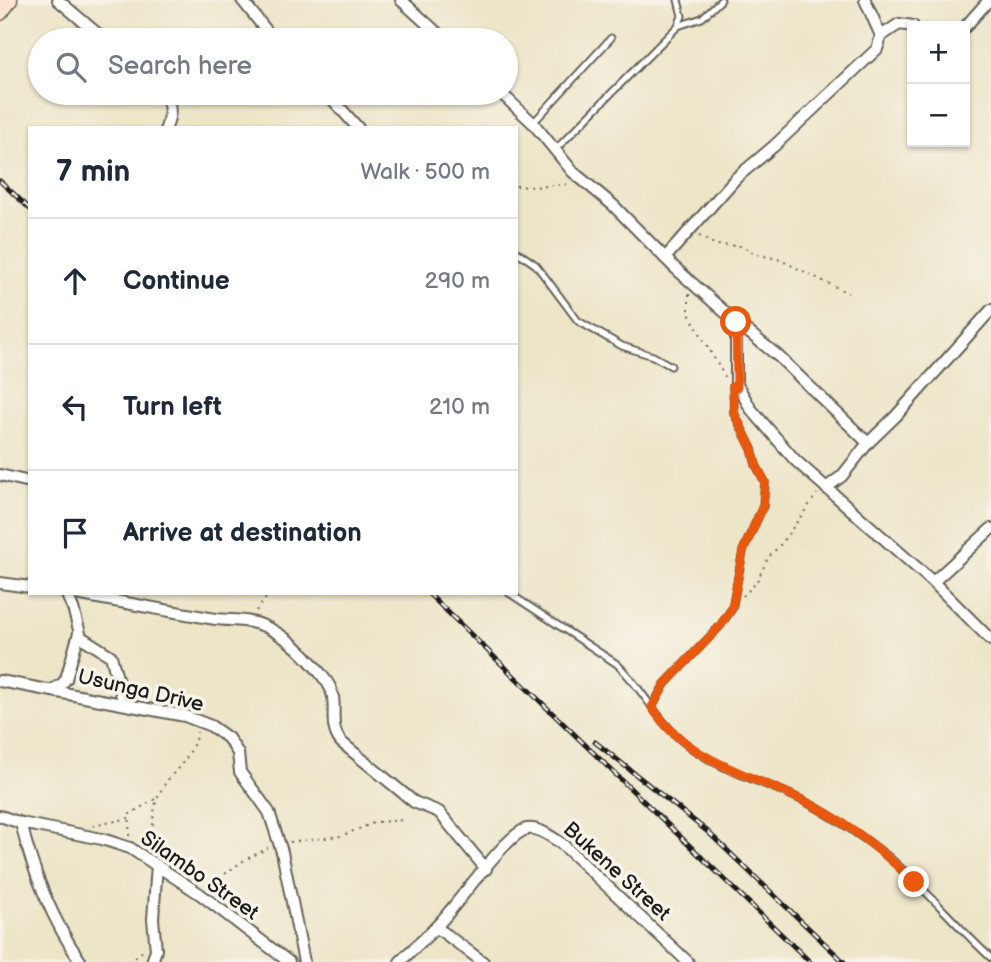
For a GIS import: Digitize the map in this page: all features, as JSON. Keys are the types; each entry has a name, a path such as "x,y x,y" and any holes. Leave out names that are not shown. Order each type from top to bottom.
{"main road":[{"path":"0,12 9,0"}],"street":[{"path":"58,0 92,28"},
{"path":"242,0 264,28"},
{"path":"401,0 432,28"},
{"path":"865,0 881,36"},
{"path":"970,21 989,0"},
{"path":"665,258 736,178 782,139 877,49 881,36 899,24 907,25"},
{"path":"167,126 171,115 169,105"},
{"path":"338,105 356,126"},
{"path":"514,105 533,123 583,182 614,205 665,258 778,356 868,443"},
{"path":"825,487 842,476 868,443 896,416 991,310"},
{"path":"736,322 736,383 751,409 795,460 933,582 991,640"},
{"path":"0,475 28,482"},
{"path":"839,499 842,476"},
{"path":"933,582 991,529"},
{"path":"0,583 28,587"},
{"path":"68,595 79,633 85,641 106,651 110,656 124,704"},
{"path":"79,595 262,625 276,633 312,663 327,681 335,695 334,726 337,737 414,802 439,811 486,869"},
{"path":"52,690 66,679 79,633"},
{"name":"Usunga Drive","path":"0,681 199,720 221,732 233,743 238,753 240,772 264,804 279,844 304,962"},
{"name":"Silambo Street","path":"0,816 130,848 200,894 289,962"},
{"path":"21,822 31,860 66,939 81,962"},
{"name":"Bukene Street","path":"400,962 436,927 519,832 528,828 542,831 561,843 688,962"},
{"path":"152,962 156,950 153,919 157,865"},
{"path":"436,927 482,962"}],"lane":[{"path":"556,149 678,26 682,16 678,0"},
{"path":"678,26 702,18 721,0"},
{"path":"533,123 611,38"},
{"path":"518,252 536,265 578,321 622,346 653,356 671,366"},
{"path":"652,707 665,684 720,626 734,603 743,551 761,514 765,482 734,413 733,386"},
{"path":"512,595 617,664 629,675 669,730 703,756 736,773 799,798 885,854 991,958"}],"path":[{"path":"518,186 542,187 583,182"},
{"path":"688,233 716,245 742,246 755,254 778,259 848,293"},
{"path":"688,291 692,319 713,358 733,386"},
{"path":"734,603 756,583 768,558 825,487"},
{"path":"246,622 268,595"},
{"path":"143,856 153,832 157,799 165,784 187,757 196,737 199,720"},
{"path":"93,826 128,818 134,811 157,799"},
{"path":"128,818 130,848"},
{"path":"200,894 243,861 279,844 341,836 376,822 405,820"},
{"path":"130,962 155,940"}],"railway":[{"path":"0,181 28,207"},
{"path":"430,595 810,962"},
{"path":"595,742 708,832 844,962"}],"route":[{"path":"736,322 737,387 733,386 733,409 752,449 757,469 765,482 765,497 761,514 743,551 732,608 720,626 665,684 652,707 669,730 688,746 736,773 799,798 840,822 885,854 914,882"}]}
